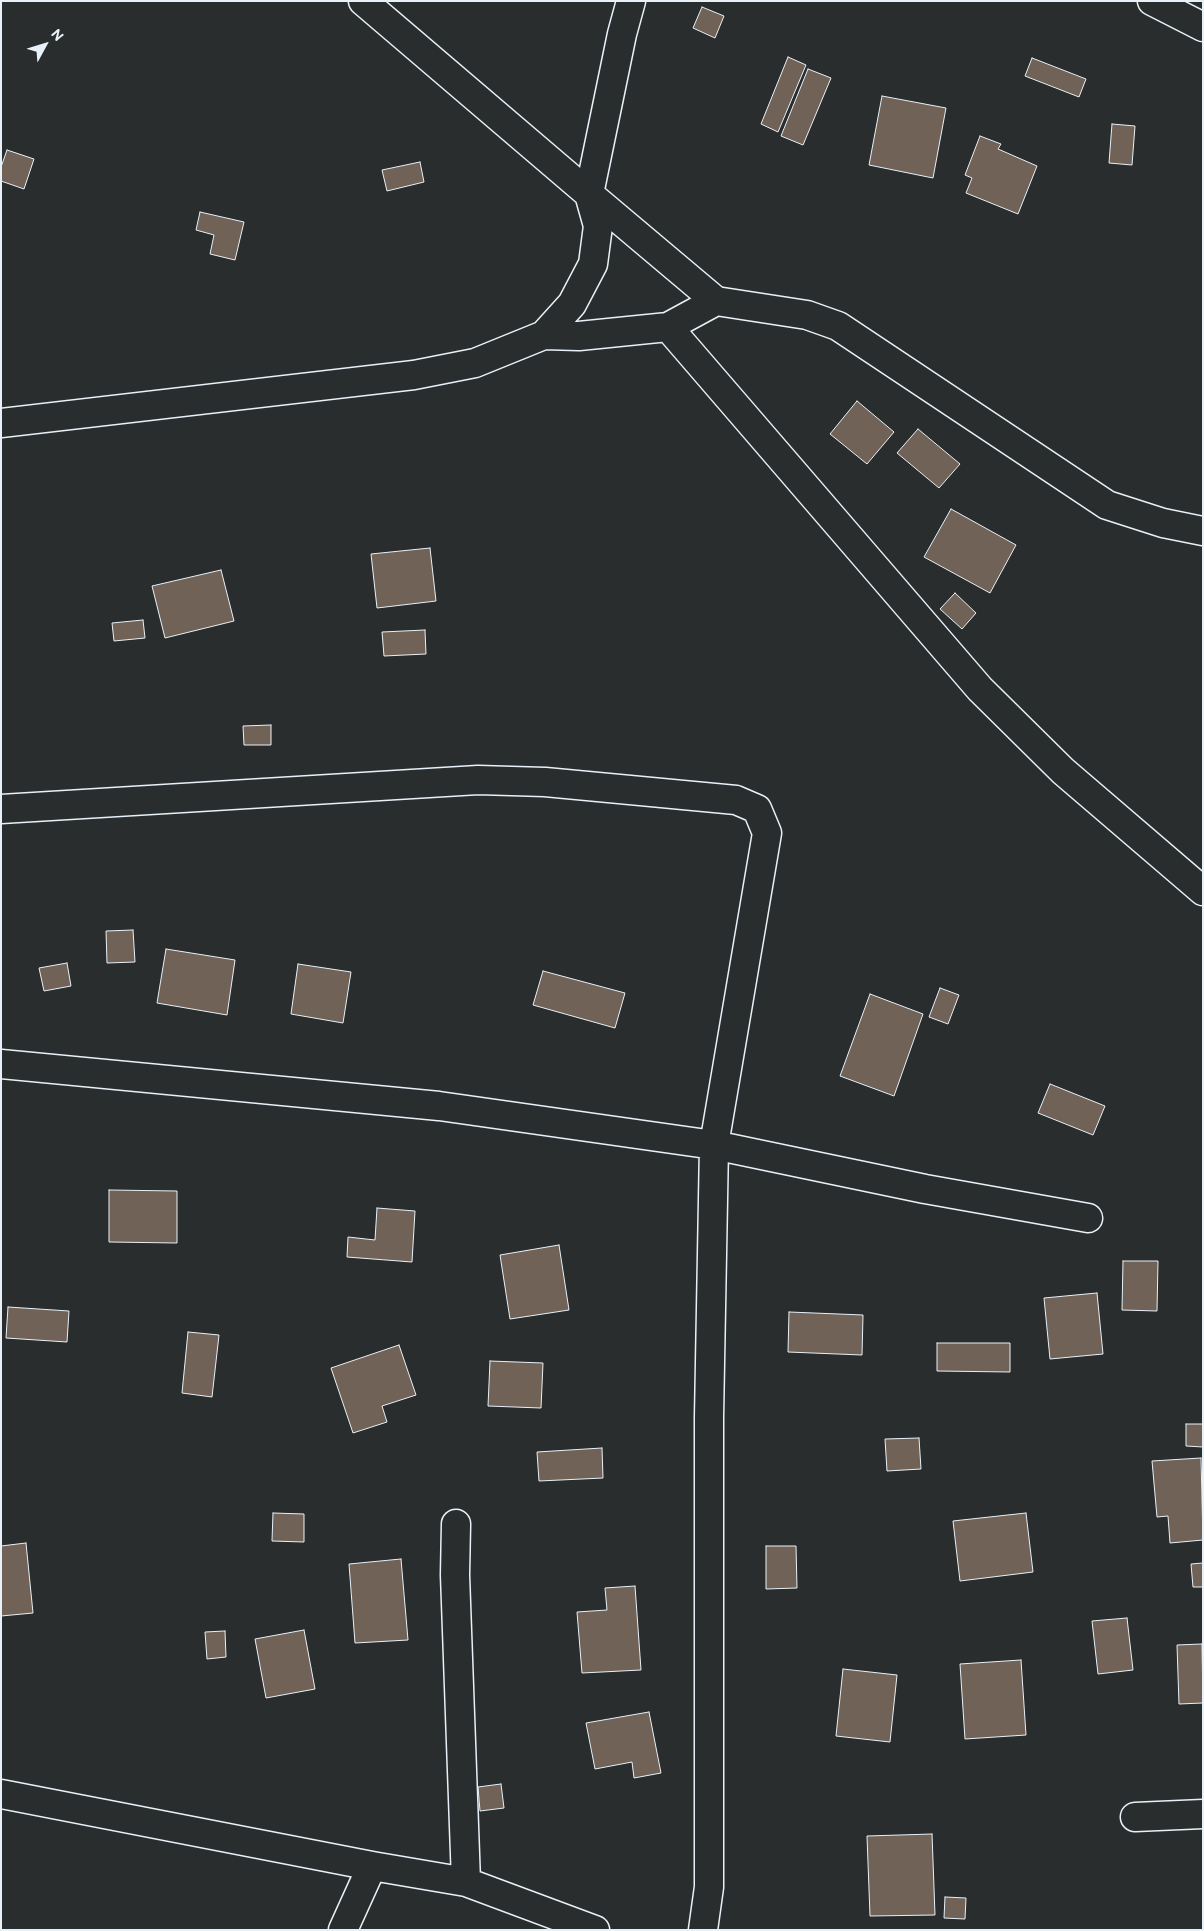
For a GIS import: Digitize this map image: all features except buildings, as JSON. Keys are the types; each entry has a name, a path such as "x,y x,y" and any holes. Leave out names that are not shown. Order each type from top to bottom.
{"street":[{"path":"363,1 716,301 807,315 838,326 1107,505 1163,523 1203,531"},
{"path":"544,335 572,304 593,264 598,226 589,194 622,34 631,1"},
{"path":"1152,1 1203,27"},
{"path":"1,423 414,375 475,363 544,335 579,336 668,328 716,301"},
{"path":"668,328 980,689 1064,772 1203,891"},
{"path":"1,809 478,780 545,782 736,800 757,809 767,833 714,1145 709,1417 709,1887 703,1930"},
{"path":"1,1064 438,1106 714,1145 925,1189 1088,1218"},
{"path":"456,1524 466,1882"},
{"path":"1,1794 372,1866 466,1882 595,1930"},
{"path":"1135,1817 1203,1814"},
{"path":"343,1930 372,1866"}]}
